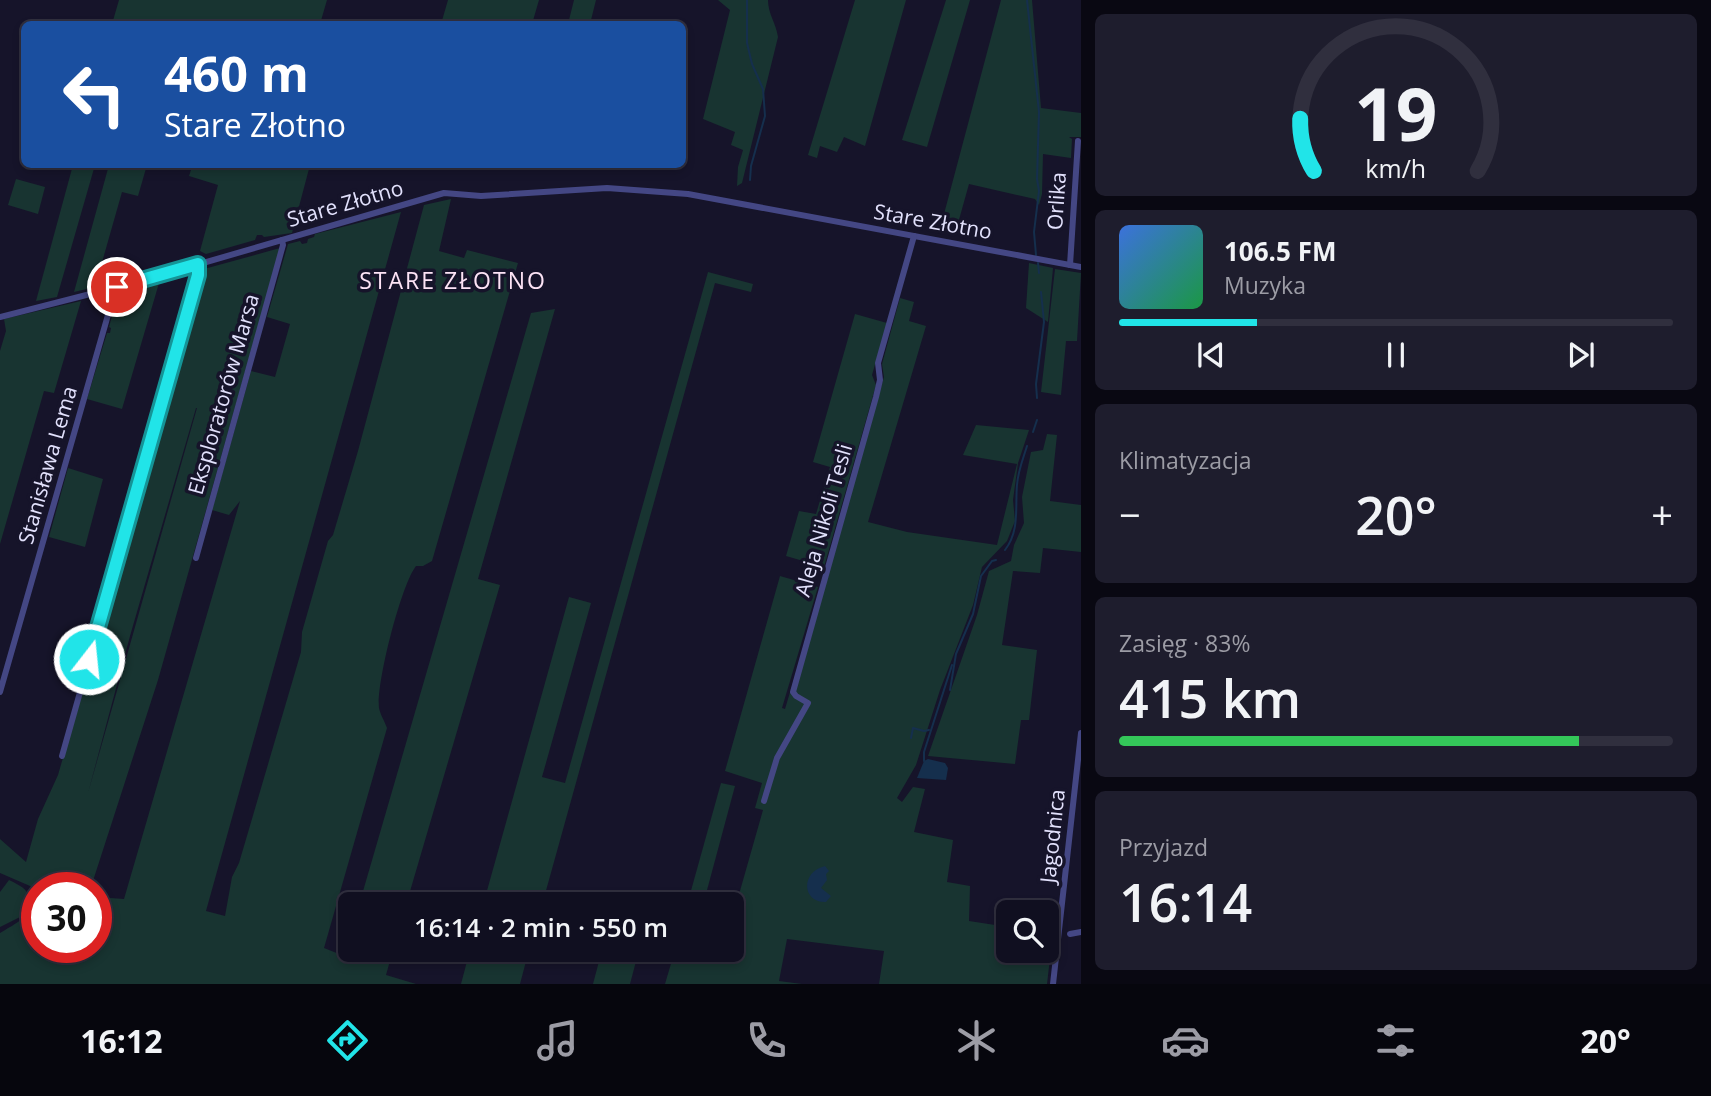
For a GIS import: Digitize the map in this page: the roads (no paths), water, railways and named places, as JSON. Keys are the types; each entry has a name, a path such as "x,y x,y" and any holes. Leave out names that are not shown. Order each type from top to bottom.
{"street":[{"name":"Orlika","path":"1070,265 1078,141"},
{"name":"Stare Złotno","path":"0,317 117,287 435,195 481,196 607,188 688,194 1081,267"},
{"name":"Aleja Nikoli Tesli","path":"764,800 777,758 808,703 793,692 876,397 880,380 878,363 914,236"},
{"name":"Eksploratorów Marsa","path":"195,558 283,245 282,240"},
{"path":"62,756 195,288 198,264"},
{"name":"Stanisława Lema","path":"0,692 117,287"},
{"name":"Jagodnica","path":"1053,984 1081,733"},
{"path":"1070,934 1081,932"}],"water":[{"path":"928,759 945,763 948,768 946,780 917,778 924,761"},
{"path":"825,866 829,871 821,888 831,896 826,902 812,898 807,887 811,874"}],"waterway":[{"path":"747,0 747,43 752,64 763,89 765,116 751,166 750,180"},
{"path":"1027,0 1039,112 1039,191 1034,232 1036,255"},
{"path":"1038,263 1039,273"},
{"path":"1037,398 1036,384 1044,322 1041,292"},
{"path":"1033,432 1037,420"},
{"path":"1005,550 1015,527 1018,480 1027,446"},
{"path":"950,690 956,654 973,614 981,576 992,561 996,560"},
{"path":"924,761 924,752 952,665"},
{"path":"911,738 913,728 929,730"}],"district":[{"name":"STARE ZŁOTNO","path":"453,280"}]}
